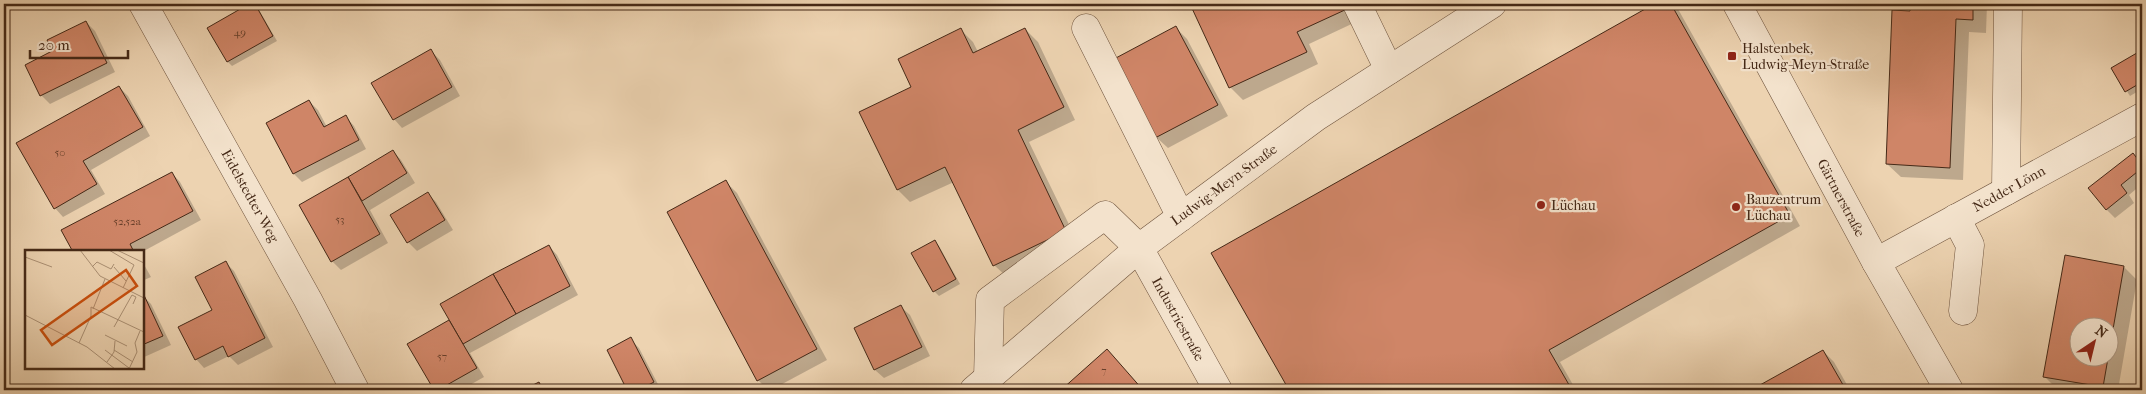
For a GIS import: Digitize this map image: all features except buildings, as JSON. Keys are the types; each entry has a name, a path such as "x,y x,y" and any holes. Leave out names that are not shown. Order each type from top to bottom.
{"street":[{"name":"Eidelstedter Weg","path":"143,4 308,300 355,390"},
{"path":"1357,4 1389,70"},
{"name":"Ludwig-Meyn-Straße","path":"981,384 1139,248 1316,117 1492,4"},
{"name":"Gärtnerstraße","path":"1736,4 1876,262 1949,390"},
{"path":"2006,191 2008,4"},
{"path":"1086,28 1181,217"},
{"name":"Nedder Lönn","path":"1876,262 2142,117"},
{"name":"Industriestraße","path":"981,384 990,300 1105,215 1139,248 1218,390"},
{"path":"1956,218 1970,245 1963,311"}],"place":[{"name":"Halstenbek, Ludwig-Meyn-Straße","path":"1732,56"},
{"name":"Lüchau","path":"1541,205"},
{"name":"Bauzentrum Lüchau","path":"1736,207"}]}
